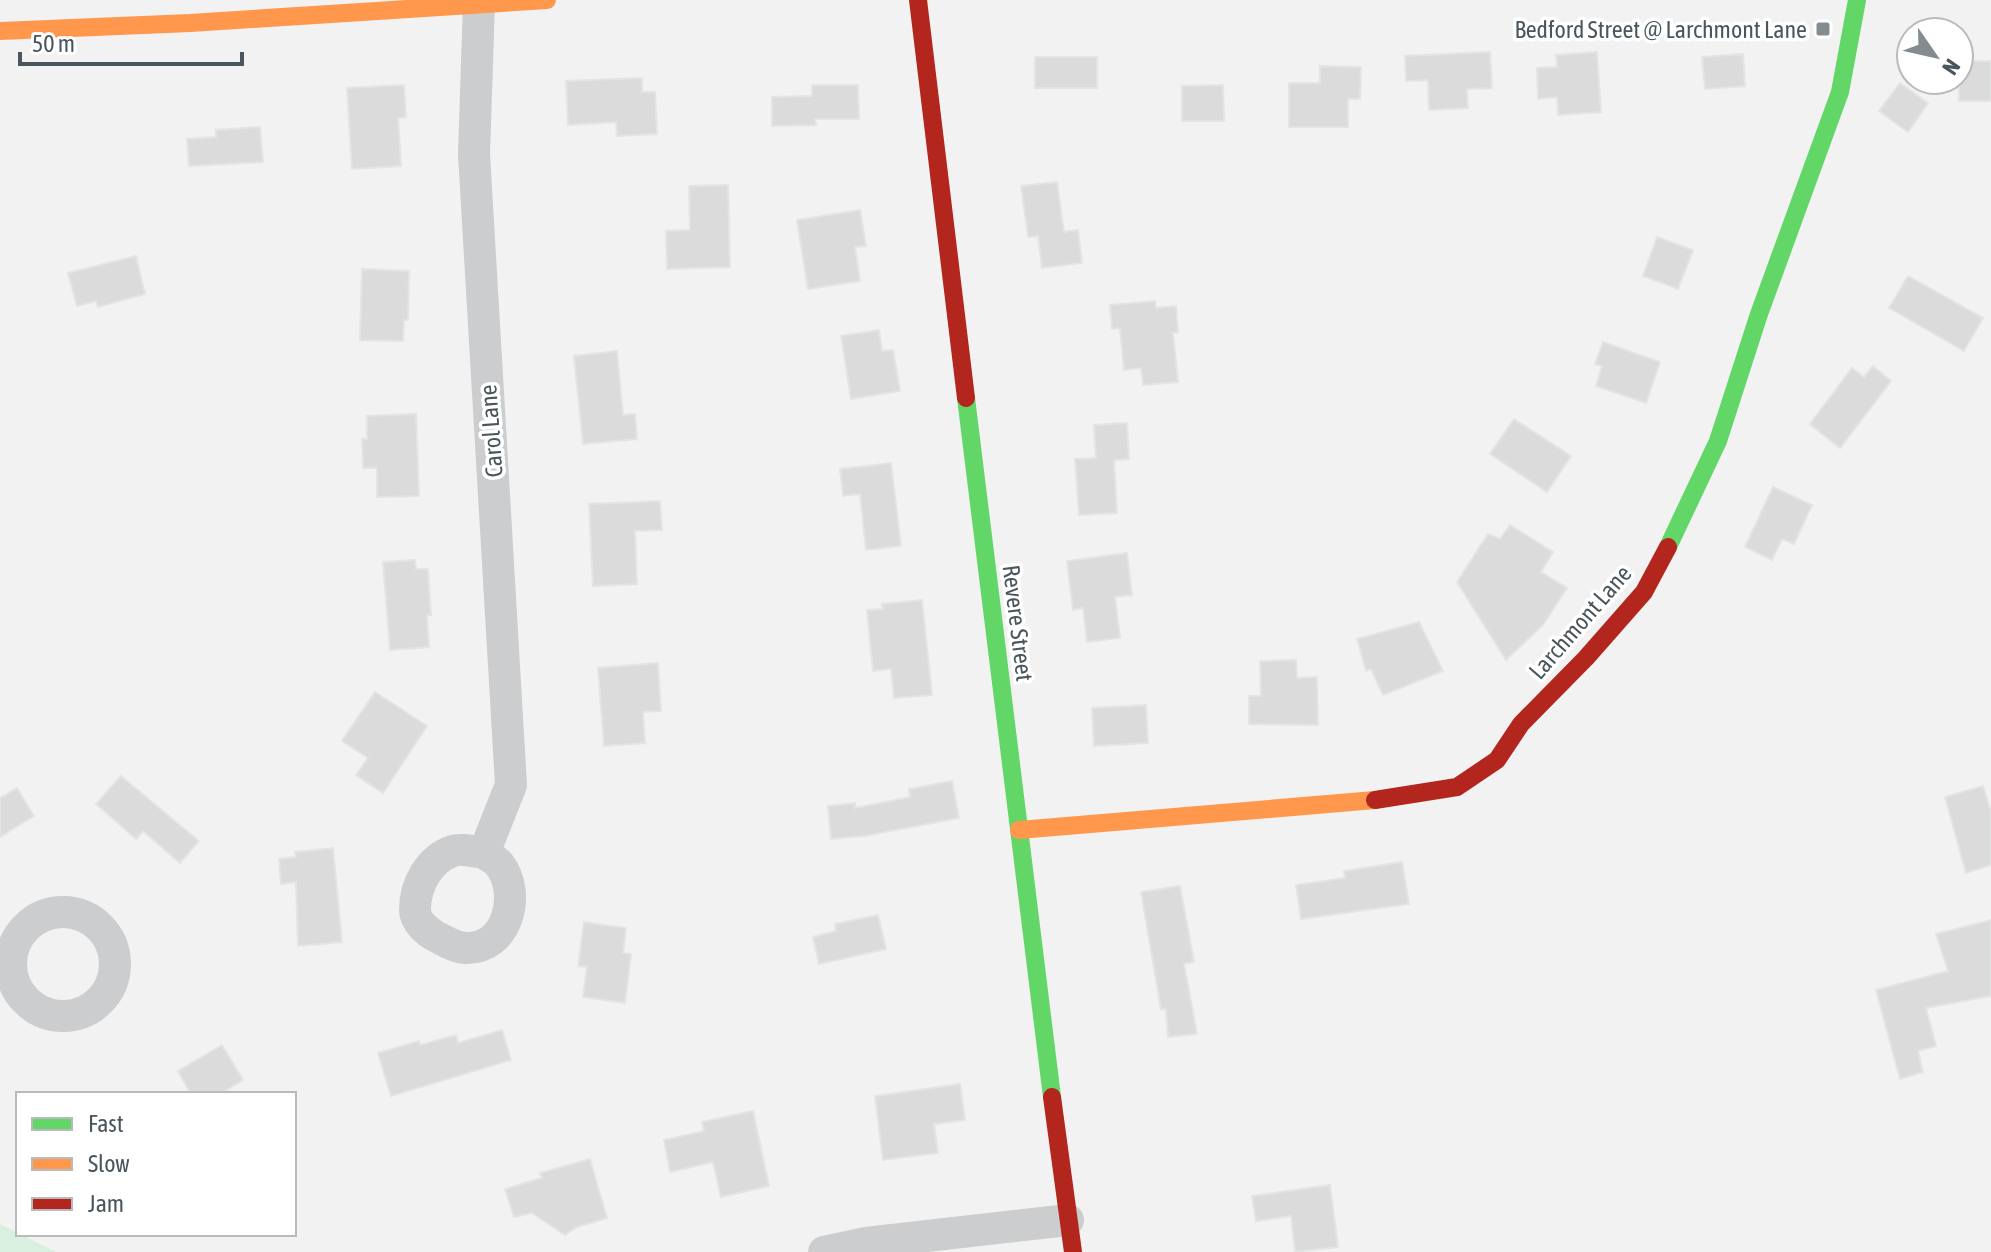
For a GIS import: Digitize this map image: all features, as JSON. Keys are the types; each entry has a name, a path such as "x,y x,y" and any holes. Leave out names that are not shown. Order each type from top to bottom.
{"street":[{"path":"0,31 87,14 547,0"},
{"name":"Revere Street","path":"918,0 946,259 999,656 1052,1107 1073,1252"},
{"name":"Larchmont Lane","path":"1019,830 1365,802 1457,787 1497,760 1521,724 1586,658 1644,592 1687,510 1718,441 1759,314 1840,92 1857,0"},
{"name":"Carol Lane","path":"479,3 474,154 511,785 484,853"},
{"path":"824,1252 866,1243 1068,1220"}],"green space":[{"path":"0,1224 16,1232 16,1236 24,1236 56,1252 0,1252"}],"building":[{"path":"1490,52 1492,88 1467,89 1468,108 1429,110 1428,80 1406,81 1405,56"},
{"path":"1597,52 1601,112 1558,115 1557,97 1538,99 1537,68 1557,67 1556,55"},
{"path":"1743,54 1745,86 1705,89 1702,57"},
{"path":"1035,57 1097,57 1097,88 1035,88"},
{"path":"1975,61 1991,61 1991,101 1959,101 1959,96 1975,96"},
{"path":"1320,66 1361,67 1360,99 1348,99 1348,127 1289,127 1289,83 1320,83"},
{"path":"642,78 642,92 655,92 657,134 617,136 616,122 568,125 566,81"},
{"path":"404,85 406,117 398,118 401,166 352,169 347,88"},
{"path":"812,85 858,85 859,119 815,119 816,125 772,126 772,97 812,96"},
{"path":"1223,85 1224,121 1182,121 1182,86"},
{"path":"1895,90 1895,96 1918,96 1928,103 1908,132 1879,111"},
{"path":"260,127 263,162 189,166 187,139 216,137 216,130"},
{"path":"1057,182 1064,232 1078,230 1082,263 1042,268 1038,236 1028,237 1021,186"},
{"path":"728,185 730,267 667,269 666,231 690,230 689,186"},
{"path":"860,210 866,246 855,247 860,281 808,289 797,220"},
{"path":"1657,237 1693,250 1678,289 1643,276"},
{"path":"136,256 145,294 98,307 96,301 77,306 68,273"},
{"path":"362,269 409,271 408,320 404,320 403,341 360,340"},
{"path":"1908,276 1983,318 1964,351 1889,308"},
{"path":"1155,301 1156,308 1176,306 1178,332 1173,333 1178,382 1143,385 1141,368 1124,370 1120,328 1112,329 1110,305"},
{"path":"879,330 882,351 893,350 900,391 851,399 841,336"},
{"path":"1603,342 1660,362 1646,403 1596,386 1602,366 1595,364"},
{"path":"617,351 623,415 635,414 637,439 583,444 574,356"},
{"path":"1873,366 1891,381 1840,448 1810,424 1852,368 1864,377"},
{"path":"416,414 419,496 377,497 377,468 363,468 362,439 367,439 367,416"},
{"path":"1514,419 1571,456 1547,492 1490,454"},
{"path":"1127,423 1129,459 1114,460 1117,513 1079,515 1075,459 1096,458 1094,425"},
{"path":"891,463 901,546 866,550 860,494 843,496 840,469"},
{"path":"1773,487 1812,505 1794,544 1782,539 1772,560 1745,547"},
{"path":"660,501 662,530 635,531 637,584 593,586 589,504"},
{"path":"1510,525 1553,552 1541,572 1567,588 1543,625 1506,660 1457,582 1488,534 1500,539"},
{"path":"1127,553 1132,595 1115,597 1120,638 1087,642 1083,608 1073,610 1067,561"},
{"path":"415,560 416,569 428,569 431,615 427,615 429,647 390,650 383,562"},
{"path":"922,600 932,695 894,698 891,669 873,671 867,610 883,609 882,604"},
{"path":"1419,622 1443,671 1383,695 1371,669 1366,671 1357,639"},
{"path":"1296,660 1297,678 1317,677 1318,725 1249,724 1249,696 1261,696 1260,661"},
{"path":"658,663 661,711 643,712 645,743 604,746 598,668"},
{"path":"375,692 427,726 383,793 356,775 368,758 342,741"},
{"path":"1146,705 1148,743 1094,746 1092,708"},
{"path":"121,776 199,841 180,863 143,831 136,839 96,804"},
{"path":"952,781 959,818 831,839 828,806 855,803 855,808 910,797 909,789"},
{"path":"1983,786 1991,812 1991,865 1966,873 1945,797"},
{"path":"17,788 34,816 0,837 0,798"},
{"path":"333,848 342,942 298,946 296,882 281,884 279,859 296,857 295,852"},
{"path":"1402,862 1409,904 1301,919 1296,885 1345,878 1344,871"},
{"path":"1180,886 1194,962 1184,964 1197,1034 1168,1037 1166,1009 1161,1009 1141,892"},
{"path":"878,915 886,949 819,964 813,937 836,931 835,924"},
{"path":"1991,920 1991,996 1926,1008 1936,1046 1918,1051 1923,1072 1900,1079 1876,990 1948,971 1936,934"},
{"path":"584,922 626,928 623,953 631,954 625,1003 583,997 587,967 578,966"},
{"path":"502,1030 511,1060 391,1096 378,1053 419,1041 420,1045 456,1035 458,1043"},
{"path":"222,1045 243,1080 223,1092 190,1092 178,1071"},
{"path":"960,1084 965,1120 934,1124 938,1153 883,1160 875,1096"},
{"path":"753,1111 769,1186 721,1197 713,1162 670,1172 664,1140 704,1131 702,1122"},
{"path":"590,1159 607,1218 577,1227 565,1235 532,1213 514,1217 505,1189 542,1178 540,1173"},
{"path":"1330,1185 1338,1247 1295,1252 1291,1216 1256,1221 1252,1196"}],"traffic: fast":[{"path":"1668,547 1718,441 1759,314 1840,92 1857,0"},
{"path":"966,398 1052,1097"}],"traffic: slow":[{"path":"0,31 190,23 547,0"},
{"path":"1019,830 1375,800"}],"traffic: jam":[{"path":"918,0 966,398"},
{"path":"1375,800 1457,787 1497,760 1521,724 1586,658 1644,592 1668,547"},
{"path":"1052,1097 1073,1252"}],"place":[{"name":"Bedford Street @ Larchmont Lane","path":"1823,29"}]}
